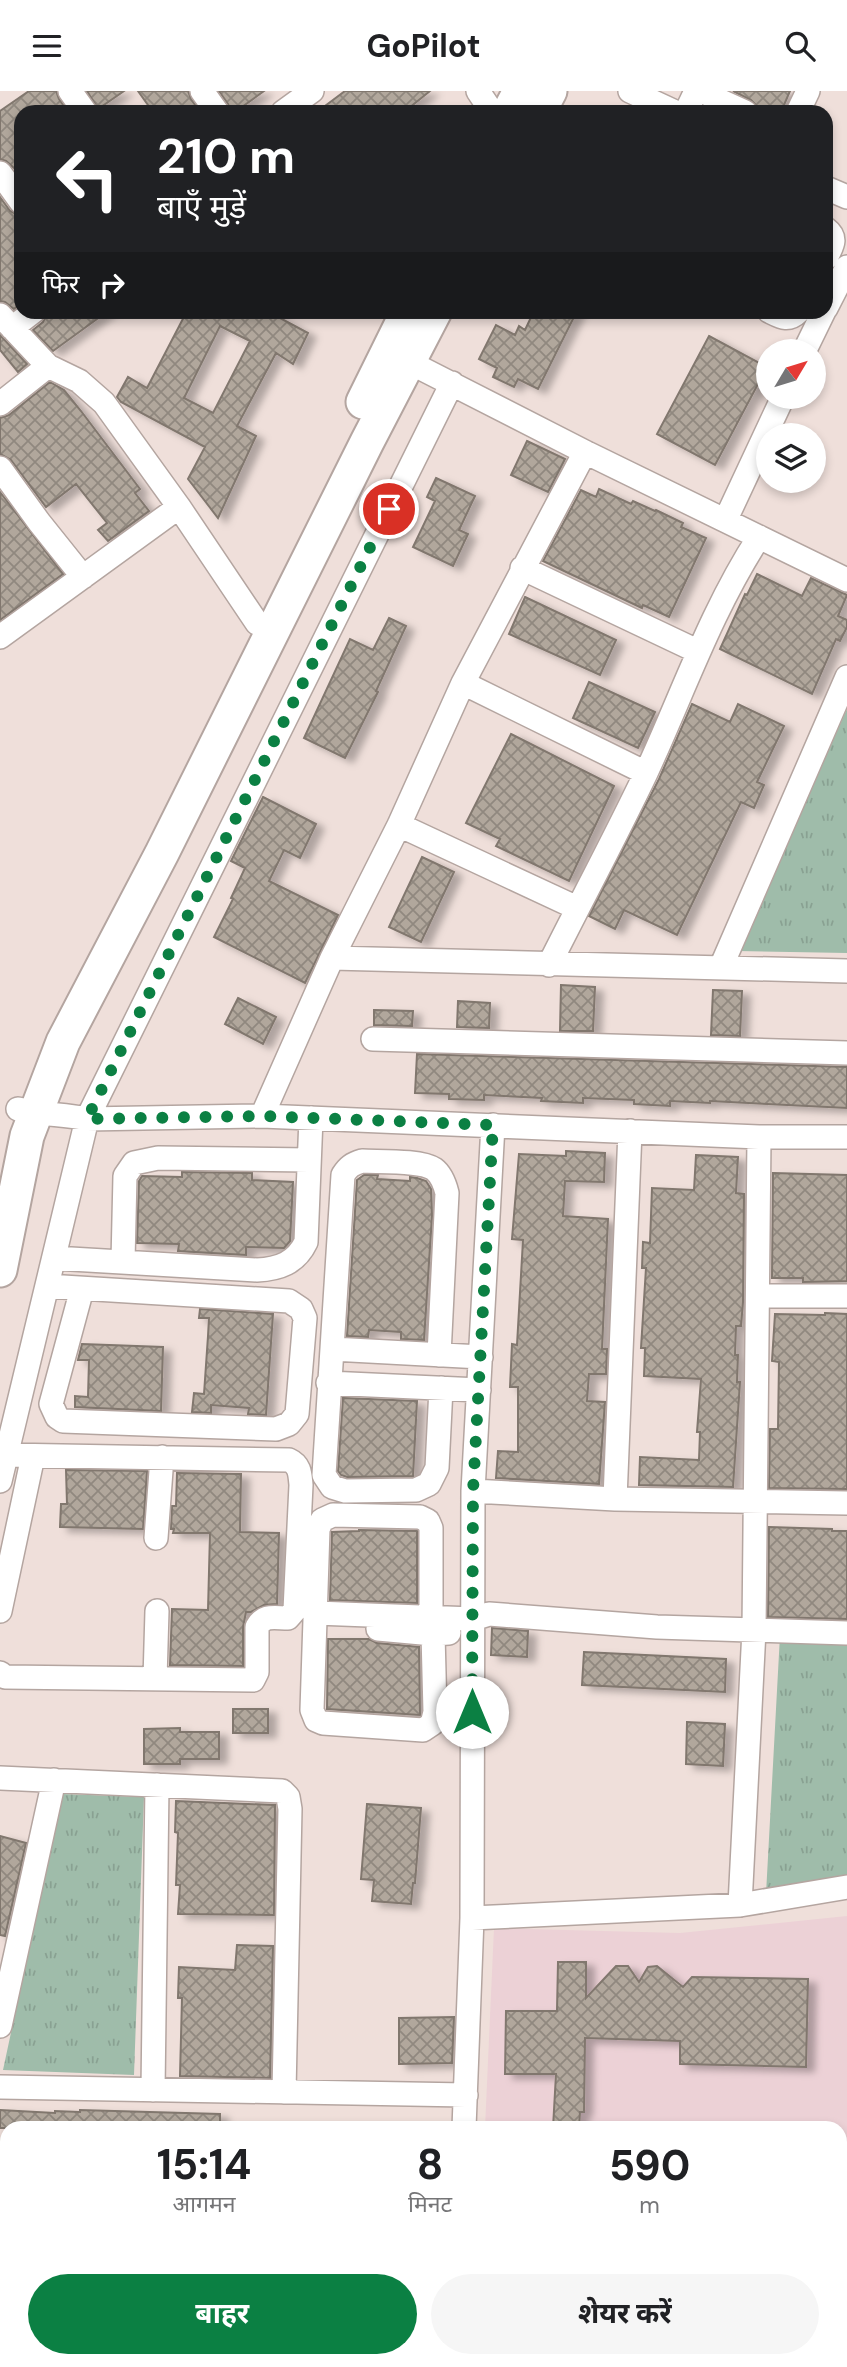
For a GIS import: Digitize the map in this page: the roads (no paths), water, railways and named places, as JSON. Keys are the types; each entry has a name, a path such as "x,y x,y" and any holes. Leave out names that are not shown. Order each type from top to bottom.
{"highway":[{"path":"0,1168 27,1111 46,1031 142,870 398,357 406,319"},
{"path":"142,870 257,623 398,357 429,319"},
{"path":"0,1270 27,1136 27,1111"}],"street":[{"path":"293,105 312,91"},
{"path":"630,91 660,105"},
{"path":"708,98 726,105"},
{"path":"0,173 14,192"},
{"path":"833,294 847,267"},
{"path":"810,339 820,319"},
{"path":"6,322 48,366 79,381 104,403 179,507 257,623"},
{"path":"398,357 585,452 847,579"},
{"path":"0,404 48,366"},
{"path":"0,1481 87,1119 452,383"},
{"path":"726,519 777,409"},
{"path":"262,1116 332,958 399,825 463,683 585,452"},
{"path":"0,468 83,577"},
{"path":"0,637 179,507"},
{"path":"549,965 646,773 697,651 738,569 759,537"},
{"path":"522,568 697,651"},
{"path":"721,967 847,677"},
{"path":"463,683 646,773"},
{"path":"399,825 578,908"},
{"path":"332,958 847,971"},
{"path":"373,1039 847,1053"},
{"path":"27,1111 87,1119 262,1116 759,1137 847,1137"},
{"path":"54,1258 257,1270 269,1269 296,1258 306,1242 311,1118"},
{"path":"464,2121 472,1918 473,1491 493,1125"},
{"path":"615,1499 630,1131"},
{"path":"740,1905 754,1630 759,1137"},
{"path":"123,1261 125,1176 134,1163 158,1158 309,1160"},
{"path":"439,1355 447,1193 445,1184 434,1169 424,1165 362,1161 348,1167 343,1175 328,1383 324,1475 332,1487 345,1491 416,1490 429,1484 437,1468 441,1388"},
{"path":"47,1286 289,1301 295,1304 305,1318 297,1414 289,1424 276,1429 63,1421 57,1417 51,1404 82,1289"},
{"path":"758,1296 847,1296"},
{"path":"332,1349 481,1357"},
{"path":"328,1383 479,1390"},
{"path":"0,1673 5,1677 254,1679 257,1672 257,1627 265,1618 288,1618 295,1610 300,1485 297,1464 289,1460 6,1455"},
{"path":"0,1611 33,1456"},
{"path":"156,1538 163,1457"},
{"path":"473,1491 615,1499 847,1503"},
{"path":"333,1515 421,1517 428,1521 431,1528 432,1625 435,1712 432,1724 423,1730 323,1723 316,1720 312,1710 318,1529 322,1520 333,1515"},
{"path":"155,1679 158,1611"},
{"path":"316,1618 473,1627 489,1614 657,1627 847,1633"},
{"path":"0,1777 282,1791 288,1797 290,1809 284,2092"},
{"path":"0,2026 54,1780"},
{"path":"153,2090 157,1785"},
{"path":"472,1918 740,1905 847,1887"},
{"path":"0,2087 466,2095"}]}
